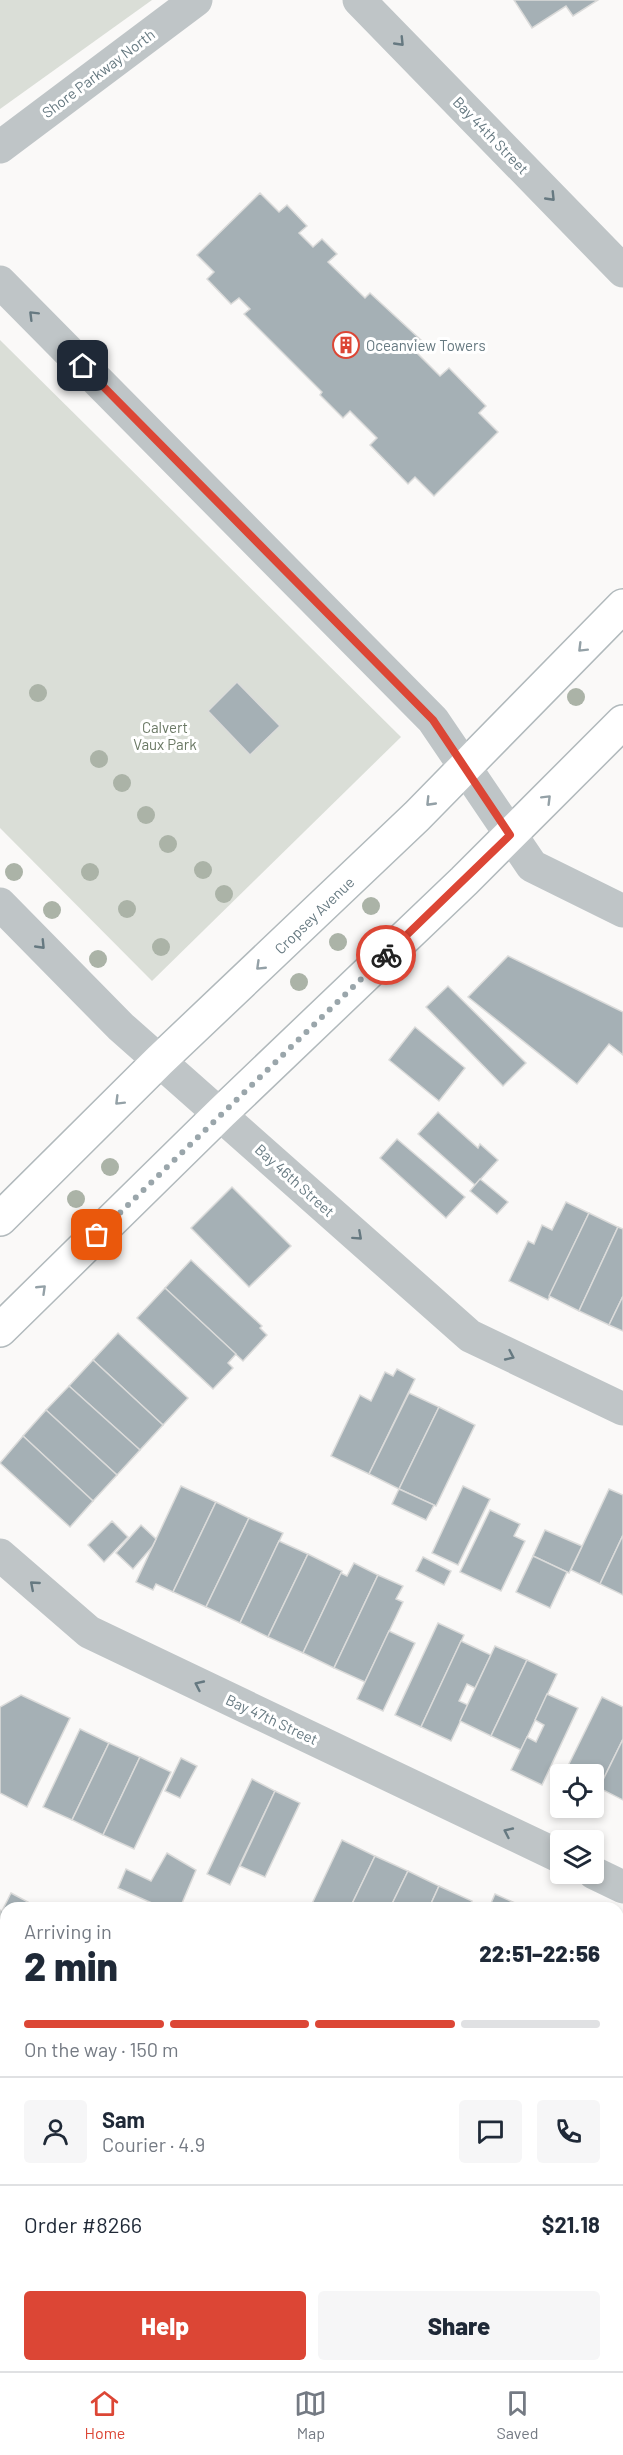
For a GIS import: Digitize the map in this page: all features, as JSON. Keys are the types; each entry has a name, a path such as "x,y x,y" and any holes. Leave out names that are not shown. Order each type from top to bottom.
{"main road":[{"name":"Cropsey Avenue","path":"0,1219 159,1061 417,816 623,606"},
{"path":"0,1330 510,835 623,722"}],"street":[{"name":"Shore Parkway North","path":"0,147 196,0"},
{"name":"Bay 44th Street","path":"359,0 623,271"},
{"path":"0,282 433,720 532,866 623,911"},
{"name":"Bay 46th Street","path":"0,904 121,1027 221,1113 470,1336 623,1409"},
{"name":"Bay 47th Street","path":"0,1556 89,1632 550,1852"},
{"path":"604,1878 623,1887"}],"green space":[{"path":"0,0 152,0 0,109"},
{"name":"Calvert Vaux Park","path":"0,340 401,737 152,981 0,828"}],"building":[{"path":"514,0 598,0 573,16 566,6 532,28"},
{"name":"Oceanview Towers","path":"260,193 279,212 287,205 307,226 299,233 313,247 322,239 337,254 328,262 365,298 370,293 422,341 413,349 440,376 449,368 486,406 479,413 498,432 434,496 415,477 408,484 370,445 377,438 350,411 343,418 320,395 322,392 244,314 250,309 239,298 231,304 207,279 214,272 197,255"},
{"path":"237,682 280,726 250,755 208,711"},
{"path":"508,956 623,1012 623,1055 609,1044 577,1084 468,997"},
{"path":"448,986 526,1063 503,1086 426,1007"},
{"path":"415,1027 465,1068 439,1101 389,1060"},
{"path":"438,1112 478,1148 480,1144 498,1160 475,1185 418,1134"},
{"path":"397,1139 465,1197 446,1218 380,1158"},
{"path":"480,1179 508,1202 497,1214 470,1191"},
{"path":"232,1187 291,1246 249,1287 191,1228"},
{"path":"566,1202 589,1213 548,1300 509,1281 528,1241 534,1244 542,1225 552,1230"},
{"path":"589,1213 618,1227 579,1311 549,1296"},
{"path":"618,1227 623,1229 623,1296 609,1325 579,1311"},
{"path":"191,1260 262,1326 260,1328 267,1335 243,1361 165,1288"},
{"path":"165,1288 236,1354 228,1363 233,1368 213,1389 137,1318"},
{"path":"623,1296 623,1331 609,1325"},
{"path":"118,1333 188,1398 163,1425 93,1360"},
{"path":"93,1360 163,1425 140,1450 69,1386"},
{"path":"397,1369 415,1379 369,1474 331,1456 360,1395 371,1401 385,1372 393,1376"},
{"path":"69,1386 140,1450 117,1475 46,1410"},
{"path":"409,1393 439,1407 399,1489 369,1474"},
{"path":"439,1407 475,1425 436,1506 399,1489"},
{"path":"46,1410 117,1475 93,1501 23,1436"},
{"path":"23,1436 93,1501 70,1527 0,1463"},
{"path":"181,1486 216,1502 173,1592 156,1584 153,1590 136,1582"},
{"path":"463,1486 490,1499 458,1565 432,1553"},
{"path":"399,1489 434,1505 426,1520 392,1504"},
{"path":"609,1489 623,1495 623,1535 600,1584 571,1570"},
{"path":"216,1502 249,1518 206,1607 173,1592"},
{"path":"490,1510 520,1524 514,1536 525,1541 501,1591 460,1572"},
{"path":"249,1518 283,1533 240,1623 206,1607"},
{"path":"112,1521 128,1537 104,1562 88,1545"},
{"path":"141,1525 156,1539 133,1569 116,1553"},
{"path":"545,1530 582,1546 569,1573 533,1556"},
{"path":"623,1535 623,1595 600,1584"},
{"path":"279,1541 308,1554 268,1637 240,1623"},
{"path":"308,1554 342,1571 303,1653 268,1637"},
{"path":"533,1556 567,1572 550,1608 516,1592"},
{"path":"423,1557 451,1571 444,1585 416,1571"},
{"path":"354,1563 378,1575 334,1668 303,1653 341,1573 347,1576"},
{"path":"378,1575 403,1586 396,1599 403,1602 365,1682 334,1668"},
{"path":"438,1623 464,1635 421,1727 395,1715"},
{"path":"389,1631 415,1643 383,1711 357,1699"},
{"path":"461,1641 491,1655 475,1688 467,1684 459,1701 468,1705 451,1741 421,1727"},
{"path":"495,1646 527,1660 491,1736 460,1721"},
{"path":"527,1660 557,1674 521,1750 491,1736"},
{"path":"547,1694 578,1708 542,1785 511,1770 527,1737 536,1742 544,1725 535,1720"},
{"path":"21,1695 70,1718 27,1807 0,1793 0,1707"},
{"path":"602,1697 623,1707 623,1739 604,1778 604,1764 569,1764"},
{"path":"80,1729 109,1743 72,1820 43,1807"},
{"path":"623,1739 623,1800 604,1790 604,1778"},
{"path":"109,1743 140,1757 103,1835 72,1820"},
{"path":"140,1757 171,1772 134,1849 103,1835"},
{"path":"181,1758 197,1766 180,1798 165,1791"},
{"path":"252,1779 275,1791 230,1885 207,1874"},
{"path":"275,1791 300,1803 265,1877 240,1866"},
{"path":"342,1840 375,1856 353,1902 313,1902"},
{"path":"167,1853 196,1870 183,1902 150,1902 118,1888 126,1869 151,1881"},
{"path":"375,1856 408,1871 393,1902 353,1902"},
{"path":"408,1871 439,1886 432,1902 393,1902"},
{"path":"439,1886 472,1901 471,1902 432,1902"},
{"path":"11,1893 28,1902 6,1902"},
{"path":"495,1894 513,1902 492,1902"}],"way so far":[{"path":"97,1235 386,955"}],"place":[{"name":"Oceanview Towers","path":"346,345"}],"route":[{"path":"83,366 433,720 510,835 386,955"}]}
